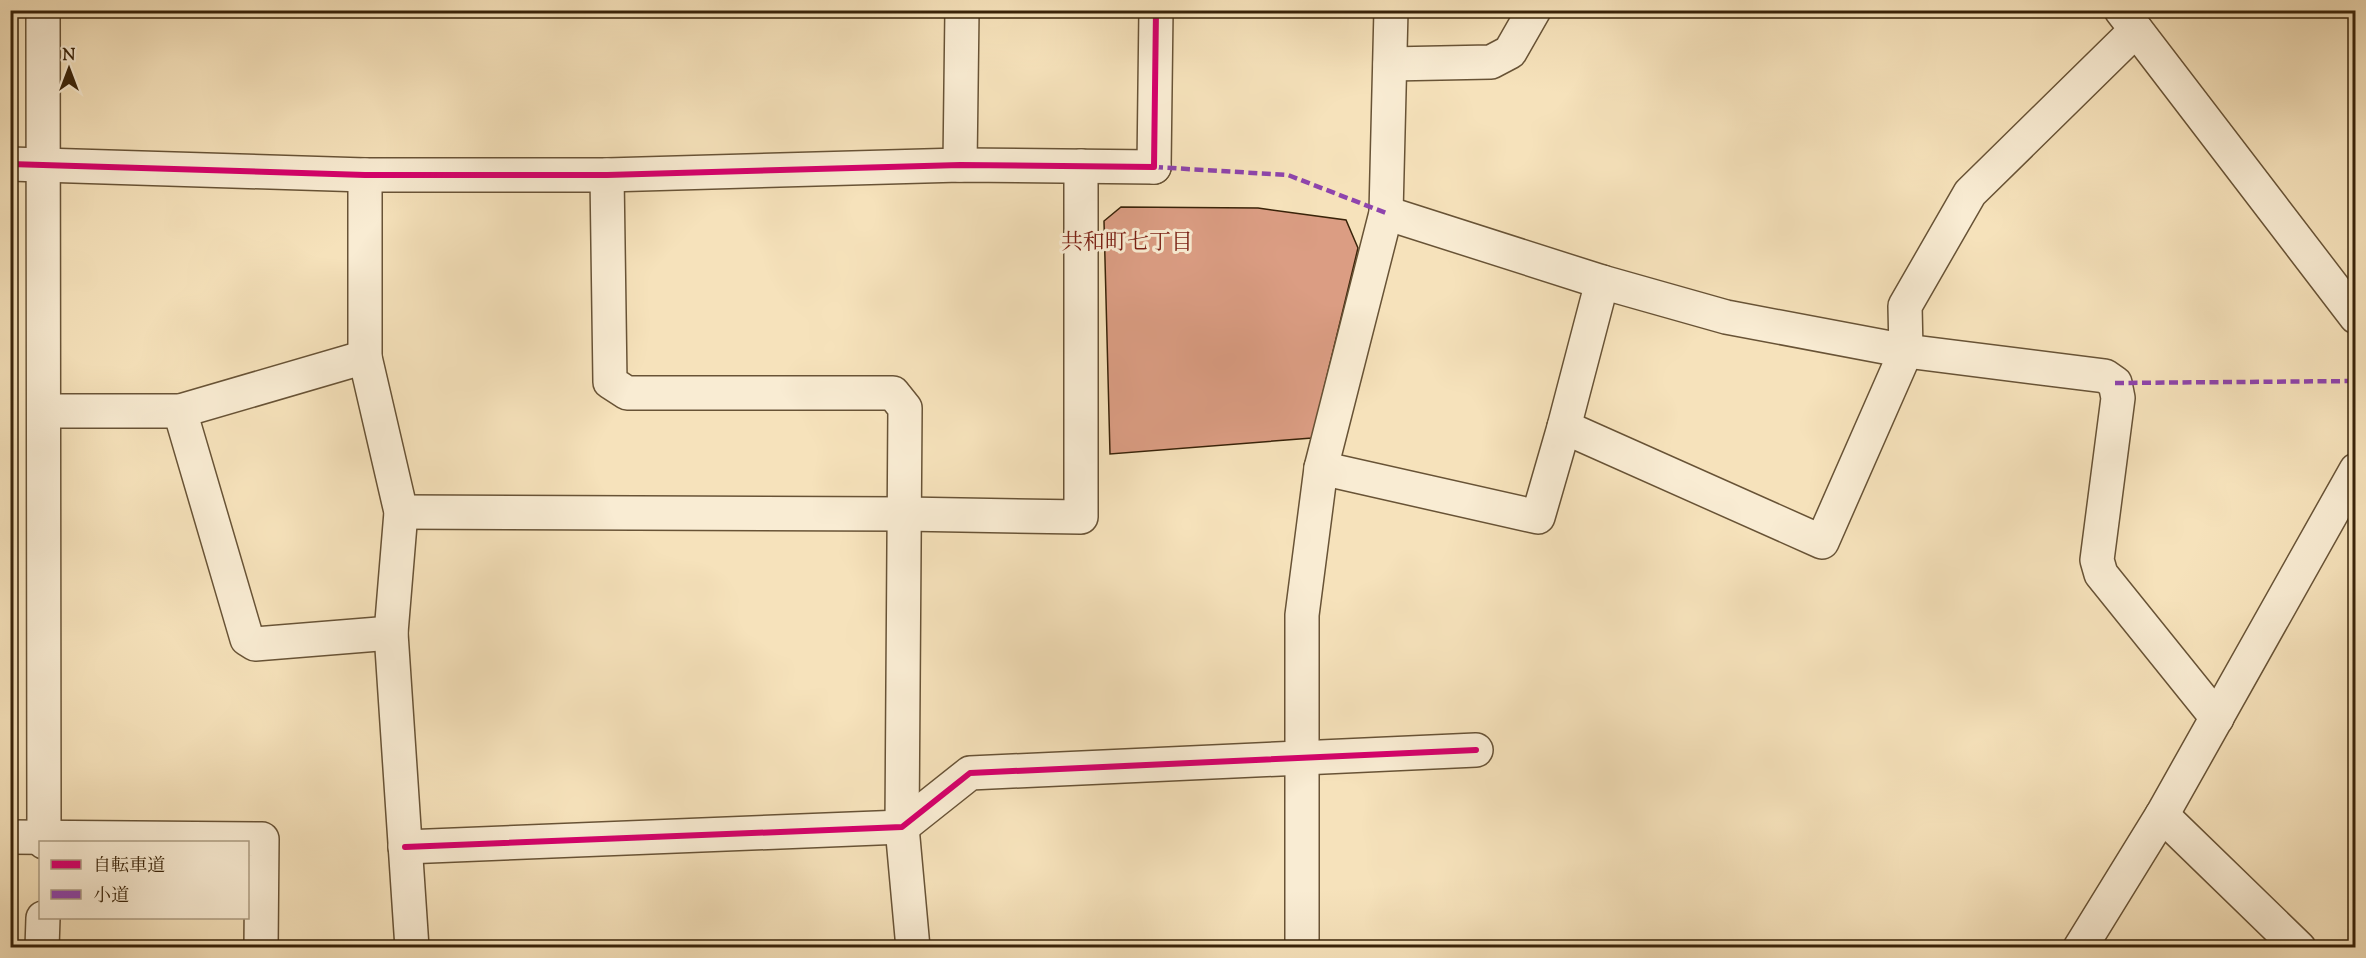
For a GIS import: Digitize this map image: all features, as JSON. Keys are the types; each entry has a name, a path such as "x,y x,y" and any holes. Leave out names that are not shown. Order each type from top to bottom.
{"street":[{"path":"43,10 45,165 44,840"},
{"path":"960,165 962,10"},
{"path":"10,164 365,175 607,175 960,165 1154,167 1156,10"},
{"path":"1302,948 1302,615 1321,468 1386,213 1391,10"},
{"path":"1390,64 1491,62 1510,52 1534,10"},
{"path":"1564,427 1822,542 1906,351 1905,306 1970,193 2128,20 2355,317"},
{"path":"401,512 904,514 1081,518 1081,166"},
{"path":"365,175 365,357 401,512 392,633 412,948"},
{"path":"607,175 610,382 627,393 893,393 905,408 902,827 913,948"},
{"path":"1386,213 1602,282 1726,317 1906,351 2105,376 2115,383 2118,398 2097,560 2101,574 2217,718"},
{"path":"1321,468 1538,518 1602,282"},
{"path":"45,411 180,411 365,357"},
{"path":"180,411 246,639 255,644 392,633"},
{"path":"2080,948 2162,815 2355,470"},
{"path":"405,848 902,827 970,773 1476,750"},
{"path":"2162,815 2299,948"},
{"path":"10,837 44,840 262,839 261,948"},
{"path":"42,948 43,919"}],"building":[{"path":"1121,207 1258,208 1346,220 1358,248 1312,438 1110,454 1104,221"}],"marked path":[{"path":"1154,167 1288,175 1386,213"},
{"path":"2115,383 2356,381"}],"cycle path":[{"path":"10,164 365,175 607,175 960,165 1154,167 1156,10"},
{"path":"405,847 902,827 970,773 1476,750"}],"district":[{"name":"共和町七丁目","path":"1127,244"}]}
